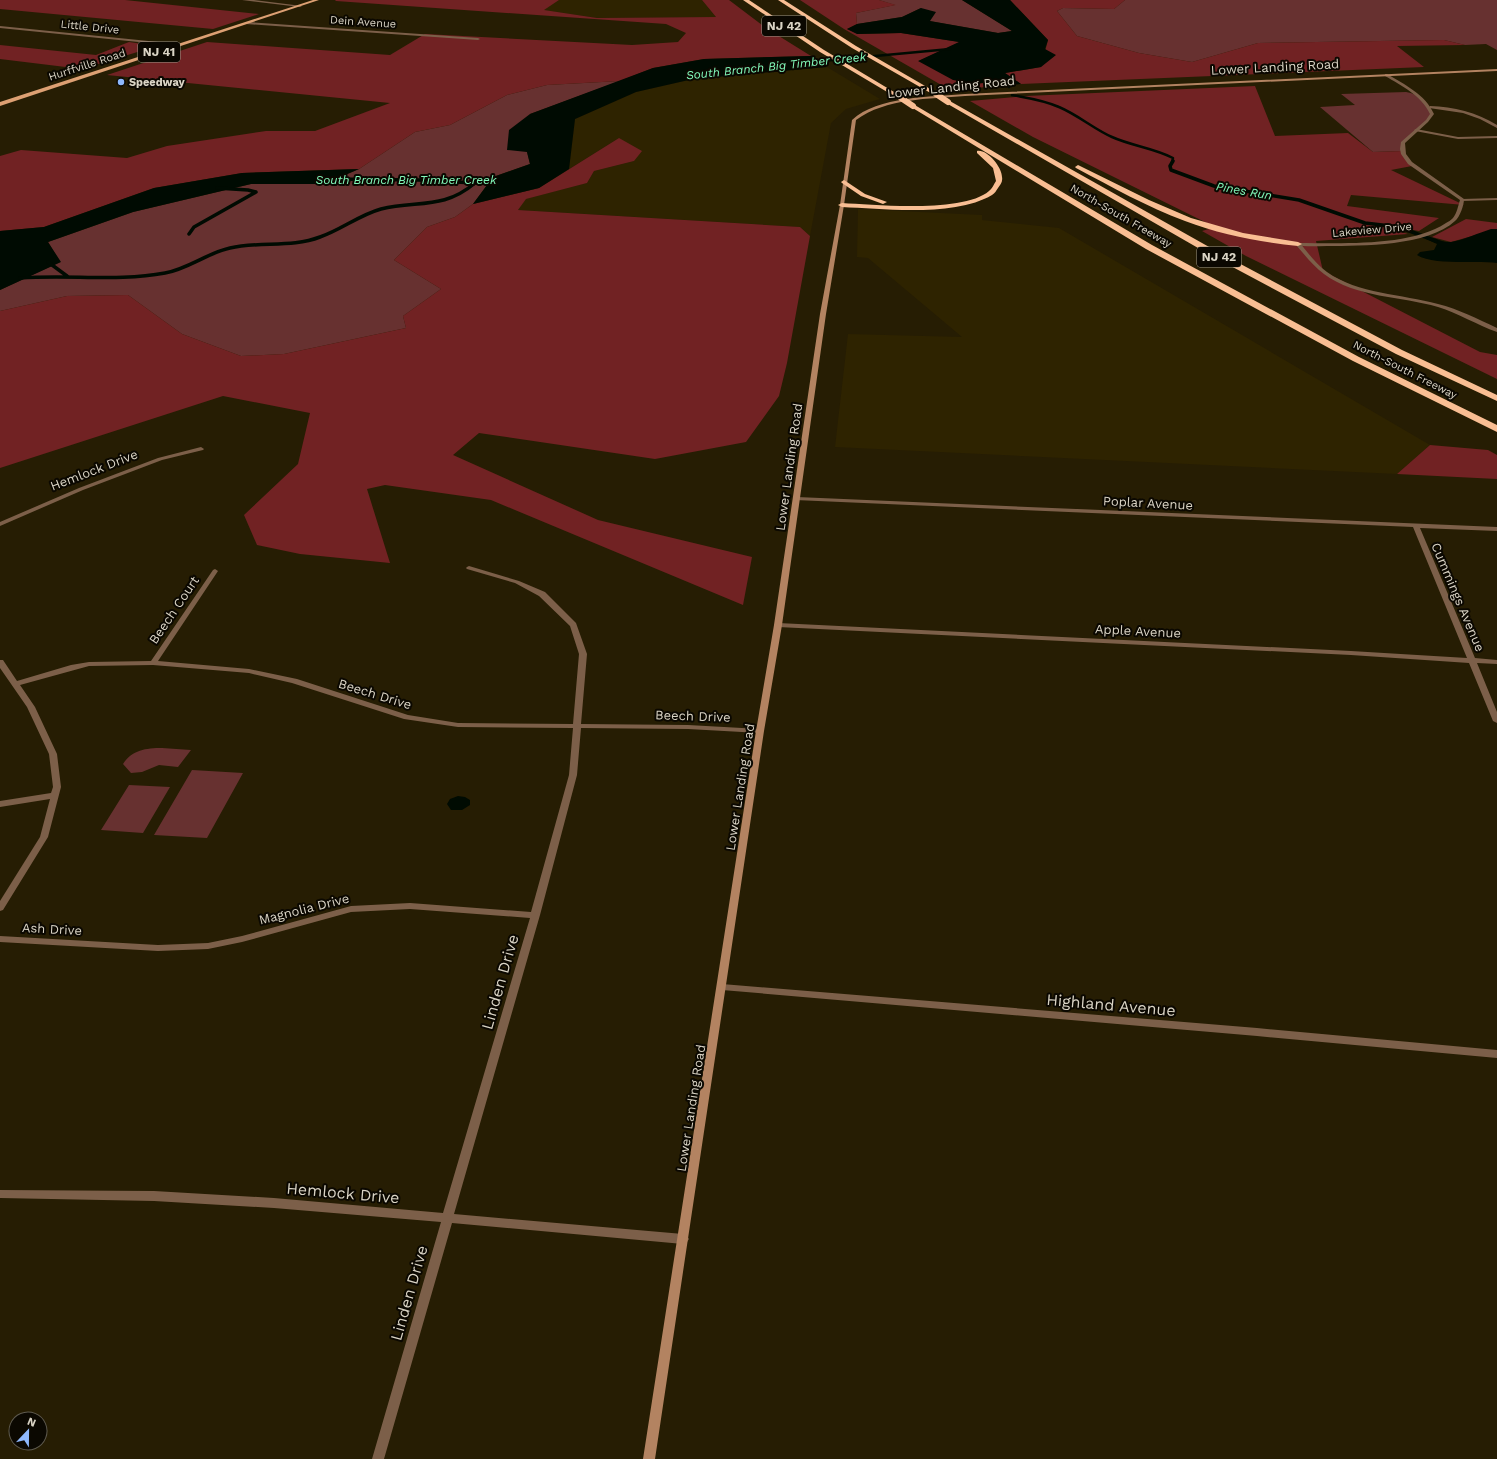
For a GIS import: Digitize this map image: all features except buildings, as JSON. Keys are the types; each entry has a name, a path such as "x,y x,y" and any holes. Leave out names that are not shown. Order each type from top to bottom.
{"highway":[{"name":"North-South Freeway","path":"746,0 822,51 1149,247 1356,359 1497,429"},
{"name":"North-South Freeway","path":"781,0 883,64 1215,254 1399,352 1497,398"},
{"path":"994,128 1039,147 1108,182 1189,220 1223,231 1252,238 1298,244"},
{"path":"842,205 942,207 958,205 981,199 994,191 999,180 996,168 974,149 967,138"},
{"path":"844,182 867,197 901,206"}],"main road":[{"name":"Hurffville Road","path":"1,103 318,0"},
{"name":"Lower Landing Road","path":"649,1459 760,731 797,499 823,314 842,205 844,182 854,120 869,110 886,105 922,99 1009,92 1497,70"}],"street":[{"path":"244,0 300,6"},
{"name":"Dein Avenue","path":"247,23 478,39"},
{"name":"Little Drive","path":"0,27 178,45"},
{"path":"1386,74 1414,93 1430,107 1432,114 1427,121 1403,143 1403,156 1422,172 1462,200 1497,199"},
{"path":"1430,107 1455,108 1475,115 1497,127"},
{"path":"1416,130 1458,138 1497,137"},
{"name":"Lakeview Drive","path":"1298,244 1351,244 1385,242 1416,237 1438,230 1454,219 1462,200"},
{"path":"1298,244 1310,259 1329,276 1348,285 1431,303 1497,330"},
{"name":"Hemlock Drive","path":"0,524 74,492 160,459 201,449"},
{"name":"Poplar Avenue","path":"797,499 1497,529"},
{"name":"Cummings Avenue","path":"1416,526 1497,721"},
{"name":"Linden Drive","path":"378,1459 446,1219 536,915 573,775 583,654 573,625 542,594 517,582 469,568"},
{"name":"Beech Court","path":"153,663 215,571"},
{"name":"Apple Avenue","path":"778,624 1497,662"},
{"path":"0,662 31,707 53,754 57,787 44,837 0,908"},
{"name":"Beech Drive","path":"15,684 74,666 89,664 153,663 249,671 294,681 407,717 458,725 688,727 760,731"},
{"path":"0,804 55,795"},
{"name":"Magnolia Drive","path":"103,945 158,948 208,946 350,909 410,906 536,915"},
{"name":"Ash Drive","path":"0,939 103,945"},
{"name":"Highland Avenue","path":"722,987 1249,1031 1497,1054"},
{"name":"Hemlock Drive","path":"0,1194 162,1196 274,1203 683,1239"}],"shaded area":[{"path":"0,0 125,0 259,14 213,29 0,9"},
{"path":"335,0 559,0 544,10 597,18 716,17 702,0 729,0 766,28 811,56 704,59 653,68 620,81 547,85 507,95 450,125 415,132 359,169 242,173 154,188 44,227 0,231 0,156 21,150 127,158 167,146 266,131 315,131 390,103 107,75 207,42 390,55 425,34 632,45 678,42 686,33 666,24"},
{"path":"559,0 702,0 716,17 597,18 543,10"},
{"path":"800,0 879,0 896,5 856,13 857,24 847,29 858,34 901,33 960,42 919,61 975,84 998,81 999,86 950,90 844,29"},
{"path":"879,0 962,0 1012,31 998,33 929,21 921,8 902,17 857,24 856,13 895,5"},
{"path":"1010,0 1125,0 1114,9 1063,8 1057,11 1077,36 1139,53 1192,62 1258,43 1444,40 1465,45 1397,46 1424,67 1021,84 1005,73 1041,67 1048,40"},
{"path":"1125,0 1497,0 1497,50 1486,44 1465,45 1444,40 1258,43 1192,62 1139,53 1077,36 1057,11 1063,8 1114,9"},
{"path":"129,42 157,46 82,69 0,59 0,45 96,55"},
{"path":"827,67 880,99 846,109 831,123 810,236 800,227 518,210 525,199 587,183 594,171 634,161 619,138 569,169 575,119 636,92 693,79"},
{"path":"620,81 530,114 527,152 530,164 493,177 473,204 455,217 427,227 394,260 441,289 403,316 406,328 284,354 241,356 182,334 128,295 67,296 0,311 0,290 60,262 48,242 133,212 251,184 324,184 359,169 415,132 450,125 507,95 547,85"},
{"path":"1255,86 1275,136 1348,133 1373,152 1403,151 1412,166 1391,170 1464,205 1351,195 1347,206 1439,218 1419,231 1372,223 1408,234 1316,241 1323,271 1480,352 1497,355 1497,379 1246,256 1202,231 1215,227 1033,137 970,101 1026,96"},
{"path":"1406,92 1419,97 1432,114 1427,121 1403,143 1402,151 1373,152 1320,107 1355,105 1341,94"},
{"path":"619,138 642,151 634,161 594,171 587,183 526,199 518,210 800,227 810,236 787,363 779,396 746,442 655,459 479,433 453,455 598,520 752,557 743,605 491,500 385,485 367,489 390,563 300,554 257,545 244,515 298,464 310,413 223,396 0,468 0,311 67,296 128,295 182,334 241,356 284,354 406,328 403,316 441,289 394,260 427,227 455,217 473,204 539,188"},
{"path":"858,209 982,215 982,220 1059,228 1430,445 1397,474 835,447 848,334 962,337 868,258 857,257"},
{"path":"1466,219 1497,223 1497,229 1451,242 1432,237"},
{"path":"1430,445 1488,450 1497,455 1497,479 1397,474"},
{"path":"162,748 191,750 178,767 159,765 142,772 131,773 123,764 135,753 150,749"},
{"path":"192,770 243,773 207,838 154,835"},
{"path":"129,785 170,787 143,833 101,830"}],"water":[{"path":"962,0 1010,0 1048,40 1045,49 1056,55 1041,67 1005,73 1021,84 999,86 998,81 975,84 953,80 918,61 959,42 901,33 857,34 847,29 857,24 902,17 921,8 936,12 930,21 998,33 1012,31"},
{"path":"811,56 827,67 693,79 636,92 575,119 569,169 539,188 473,204 493,177 530,164 527,152 507,150 509,130 530,114 653,68 704,59"},
{"path":"359,169 324,184 251,184 133,212 48,242 61,262 0,290 0,231 44,227 154,188 242,173"},
{"path":"1491,229 1497,229 1497,263 1444,262 1417,255 1420,252 1434,250 1437,244 1426,239 1432,238 1445,242 1451,242"},
{"path":"458,796 465,797 470,800 470,805 462,810 451,810 447,804 450,799"}],"waterway":[{"name":"South Branch Big Timber Creek","path":"811,62 950,49"},
{"name":"Pines Run","path":"1006,80 1010,84 1009,87"},
{"name":"Pines Run","path":"1012,95 1048,103 1066,110 1112,137 1173,158 1172,162"},
{"name":"Pines Run","path":"1173,161 1170,166 1171,170 1214,186 1299,200 1365,223 1399,227 1436,241"},
{"name":"South Branch Big Timber Creek","path":"329,179 419,180 475,183"},
{"name":"South Branch Big Timber Creek","path":"475,183 496,182"},
{"path":"20,278 129,277 165,273 182,268 213,253 230,248 309,240 335,231 381,209 394,206 441,201 463,192 475,183"},
{"path":"189,234 194,227 256,192 217,188"},
{"path":"48,262 67,276"}],"place":[{"name":"Speedway","path":"121,82"}]}
